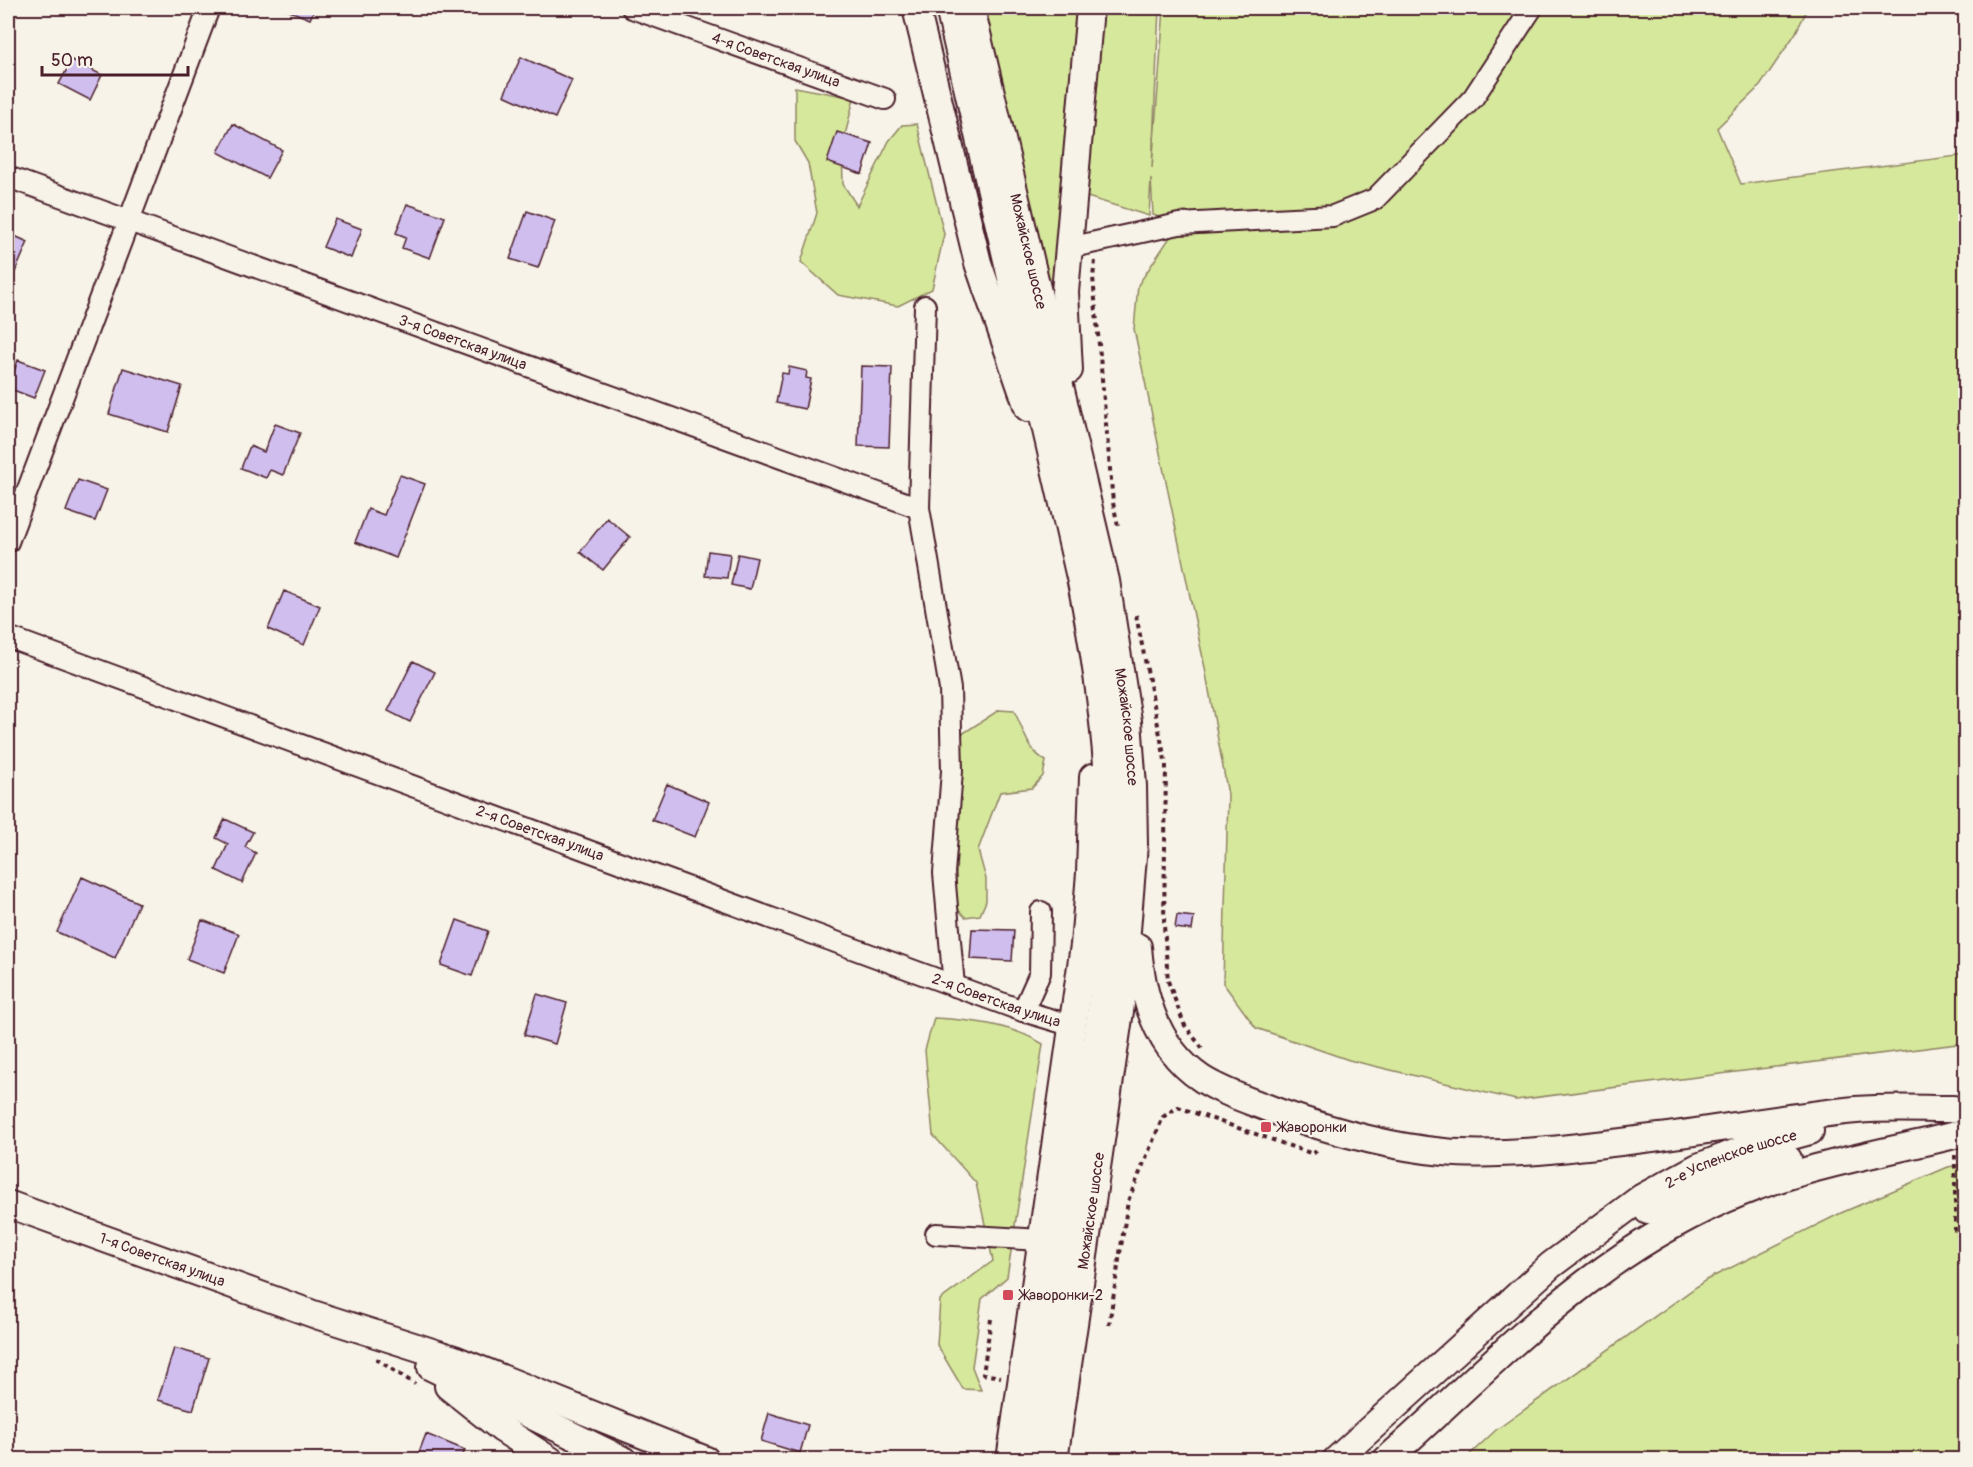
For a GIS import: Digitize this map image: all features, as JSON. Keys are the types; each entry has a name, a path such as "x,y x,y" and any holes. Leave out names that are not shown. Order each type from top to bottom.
{"main road":[{"path":"915,8 978,263 1078,514"},
{"name":"Можайское шоссе","path":"949,8 1078,514 1106,581 1128,722 1134,844 1121,1004 1054,1460"},
{"name":"Можайское шоссе","path":"971,8 1078,514 1081,582 1096,659 1106,733 1112,845 1110,913 1101,1002 1016,1459"},
{"path":"1078,514 1065,292 1090,8"},
{"path":"1016,1459 1042,1240 1084,945 1093,802 1092,737 1081,582"},
{"path":"1134,844 1142,984 1157,1027 1177,1054 1200,1078 1228,1093 1304,1121 1397,1146 1456,1152 1604,1144 1857,1110 1959,1108"},
{"name":"2-е Успенское шоссе","path":"1336,1460 1551,1265 1641,1197 1698,1167 1745,1149 1838,1125 1959,1108"},
{"path":"1386,1460 1565,1297 1603,1267 1653,1236 1698,1212 1778,1179 1817,1167 1960,1135"},
{"name":"2-е Успенское шоссе","path":"1586,1240 1716,1181 1773,1162 1872,1144 1960,1135"},
{"name":"1-я Советская улица","path":"8,1204 316,1315"},
{"path":"316,1315 371,1348 623,1460"},
{"path":"316,1315 454,1359 706,1460"},
{"path":"371,1348 418,1366 502,1429 550,1460"}],"street":[{"path":"8,542 209,8"},
{"name":"4-я Советская улица","path":"632,8 885,99"},
{"path":"1068,248 1179,224 1333,216 1375,199 1473,98 1532,8"},
{"name":"3-я Советская улица","path":"8,177 920,508"},
{"path":"925,306 920,508 950,689 952,771 944,873 954,986"},
{"name":"2-я Советская улица","path":"8,637 954,986 1073,1026"},
{"path":"1023,1011 1040,974 1041,912"},
{"path":"936,1234 1042,1240"}],"path":[{"path":"1097,242 1094,277 1113,503 1120,537"},
{"path":"1134,606 1166,765 1164,925 1168,981 1184,1024 1209,1057"},
{"path":"1109,1324 1128,1201 1163,1117 1178,1107 1313,1154 1321,1146"},
{"path":"1960,1135 1955,1234 1965,1238"},
{"path":"991,1318 983,1374 1001,1377"},
{"path":"371,1348 423,1389"}],"green space":[{"path":"980,8 1083,8 1057,322"},
{"path":"1101,8 1159,8 1152,168 1164,8 1808,8 1795,34 1760,86 1717,128 1741,184 1965,155 1965,1043 1516,1100 1349,1060 1256,1028 1223,983 1228,795 1205,668 1134,329 1138,285 1179,224 1153,215 1151,178 1149,216 1084,196"},
{"path":"795,87 854,98 842,148 843,184 857,206 889,141 902,125 917,124 944,234 932,289 898,306 838,295 801,262 817,213 808,163 795,141"},
{"path":"999,710 1014,711 1030,745 1046,761 1043,776 1032,788 1000,792 978,850 986,879 986,901 980,915 965,917 955,906 960,763 957,748 962,734"},
{"path":"934,1018 976,1022 1004,1028 1043,1044 1007,1277 982,1299 972,1367 981,1390 963,1389 937,1345 940,1300 993,1261 976,1183 933,1135 925,1050"},
{"path":"1965,1164 1965,1459 1465,1459 1496,1430 1706,1280 1841,1213 1948,1167"}],"building":[{"path":"282,8 315,8 310,19"},
{"path":"521,57 572,80 555,118 504,95"},
{"path":"72,60 102,75 90,100 59,84"},
{"path":"233,124 282,150 267,178 218,152"},
{"path":"837,132 872,143 862,174 827,162"},
{"path":"407,204 445,217 430,258 402,248 406,237 396,233"},
{"path":"527,211 555,221 538,268 510,259"},
{"path":"335,219 362,229 351,258 323,247"},
{"path":"8,233 28,242 15,272 8,269"},
{"path":"18,360 45,370 34,398 8,388"},
{"path":"861,366 892,367 889,447 858,446"},
{"path":"789,367 807,371 806,378 811,379 805,409 776,403 782,373 788,374"},
{"path":"123,368 182,386 168,432 109,414"},
{"path":"275,424 300,433 283,475 270,470 266,478 241,468 250,446 264,452"},
{"path":"400,475 425,484 396,558 355,542 368,509 384,515"},
{"path":"78,480 107,490 95,521 66,511"},
{"path":"607,518 630,537 603,570 580,552"},
{"path":"708,551 730,554 727,578 705,576"},
{"path":"738,554 757,558 750,589 731,585"},
{"path":"284,591 320,606 304,645 268,629"},
{"path":"413,661 435,672 410,722 388,711"},
{"path":"667,784 709,802 695,837 652,820"},
{"path":"225,819 253,832 245,847 256,853 242,883 216,870 228,844 216,838"},
{"path":"82,877 139,903 115,958 57,932"},
{"path":"1177,915 1194,917 1192,930 1175,928"},
{"path":"202,920 239,934 224,973 187,959"},
{"path":"457,920 488,931 472,976 441,965"},
{"path":"972,929 1014,930 1012,961 970,959"},
{"path":"537,994 567,1003 555,1044 524,1035"},
{"path":"174,1348 209,1358 193,1410 158,1400"},
{"path":"769,1413 808,1425 800,1453 761,1441"},
{"path":"426,1434 465,1450 461,1460 416,1460"}],"place":[{"name":"Жаворонки","path":"1266,1127"},
{"name":"Жаворонки-2","path":"1008,1295"}]}
